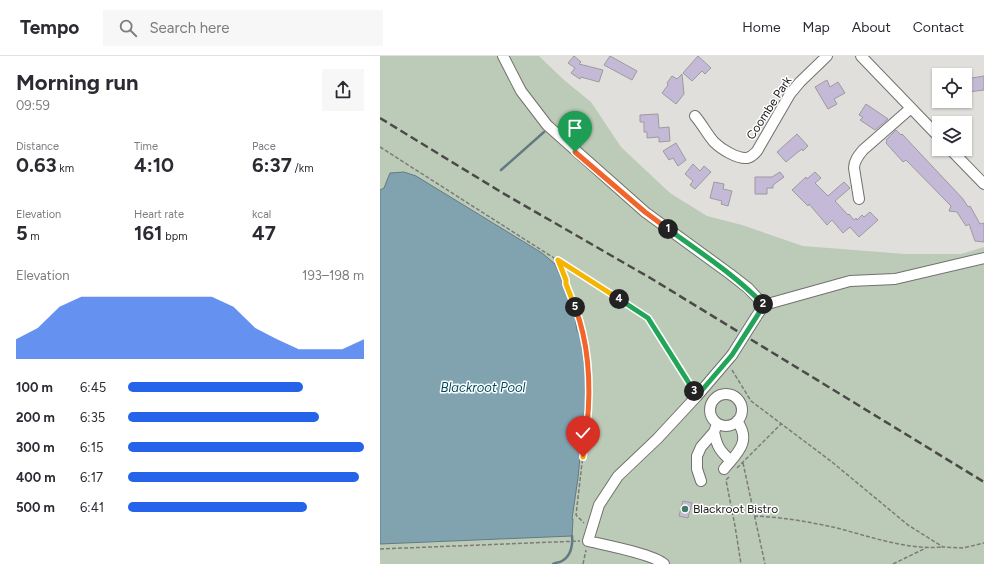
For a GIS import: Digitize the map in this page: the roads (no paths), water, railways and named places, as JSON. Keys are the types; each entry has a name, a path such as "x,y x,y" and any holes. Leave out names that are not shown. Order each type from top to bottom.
{"street":[{"path":"503,56 521,91 546,125 645,212 748,288 764,305"},
{"name":"Coombe Park","path":"695,116 714,142 722,148 740,157 746,158 752,156 790,94 800,82 827,56"},
{"path":"861,56 932,130"},
{"path":"859,199 854,168 854,163 858,156 862,150 911,108"},
{"path":"957,156 984,184"},
{"path":"664,564 661,561 640,553 588,541 599,505 618,476 658,438 730,358 764,305 850,281 895,279 984,258"},
{"path":"705,387 715,397"},
{"path":"701,481 696,462 701,447 716,428 728,426 738,421 741,417 742,411 739,401 731,394 725,393 720,394 711,401 709,411 716,428 717,444 720,450 731,461"},
{"path":"724,469 741,449 744,439 744,432 738,421"}],"water":[{"name":"Blackroot Pool","path":"404,172 416,176 542,253 555,264 574,309 577,331 580,333 587,385 578,478 572,519 572,536 380,544 380,190 384,188 390,173"}],"waterway":[{"path":"501,170 544,132"},
{"path":"553,564 561,562 568,556 572,547 572,536"}],"railway":[{"path":"380,118 501,192 652,279 984,482"}],"place":[{"name":"Blackroot Bistro","path":"685,509"}]}
